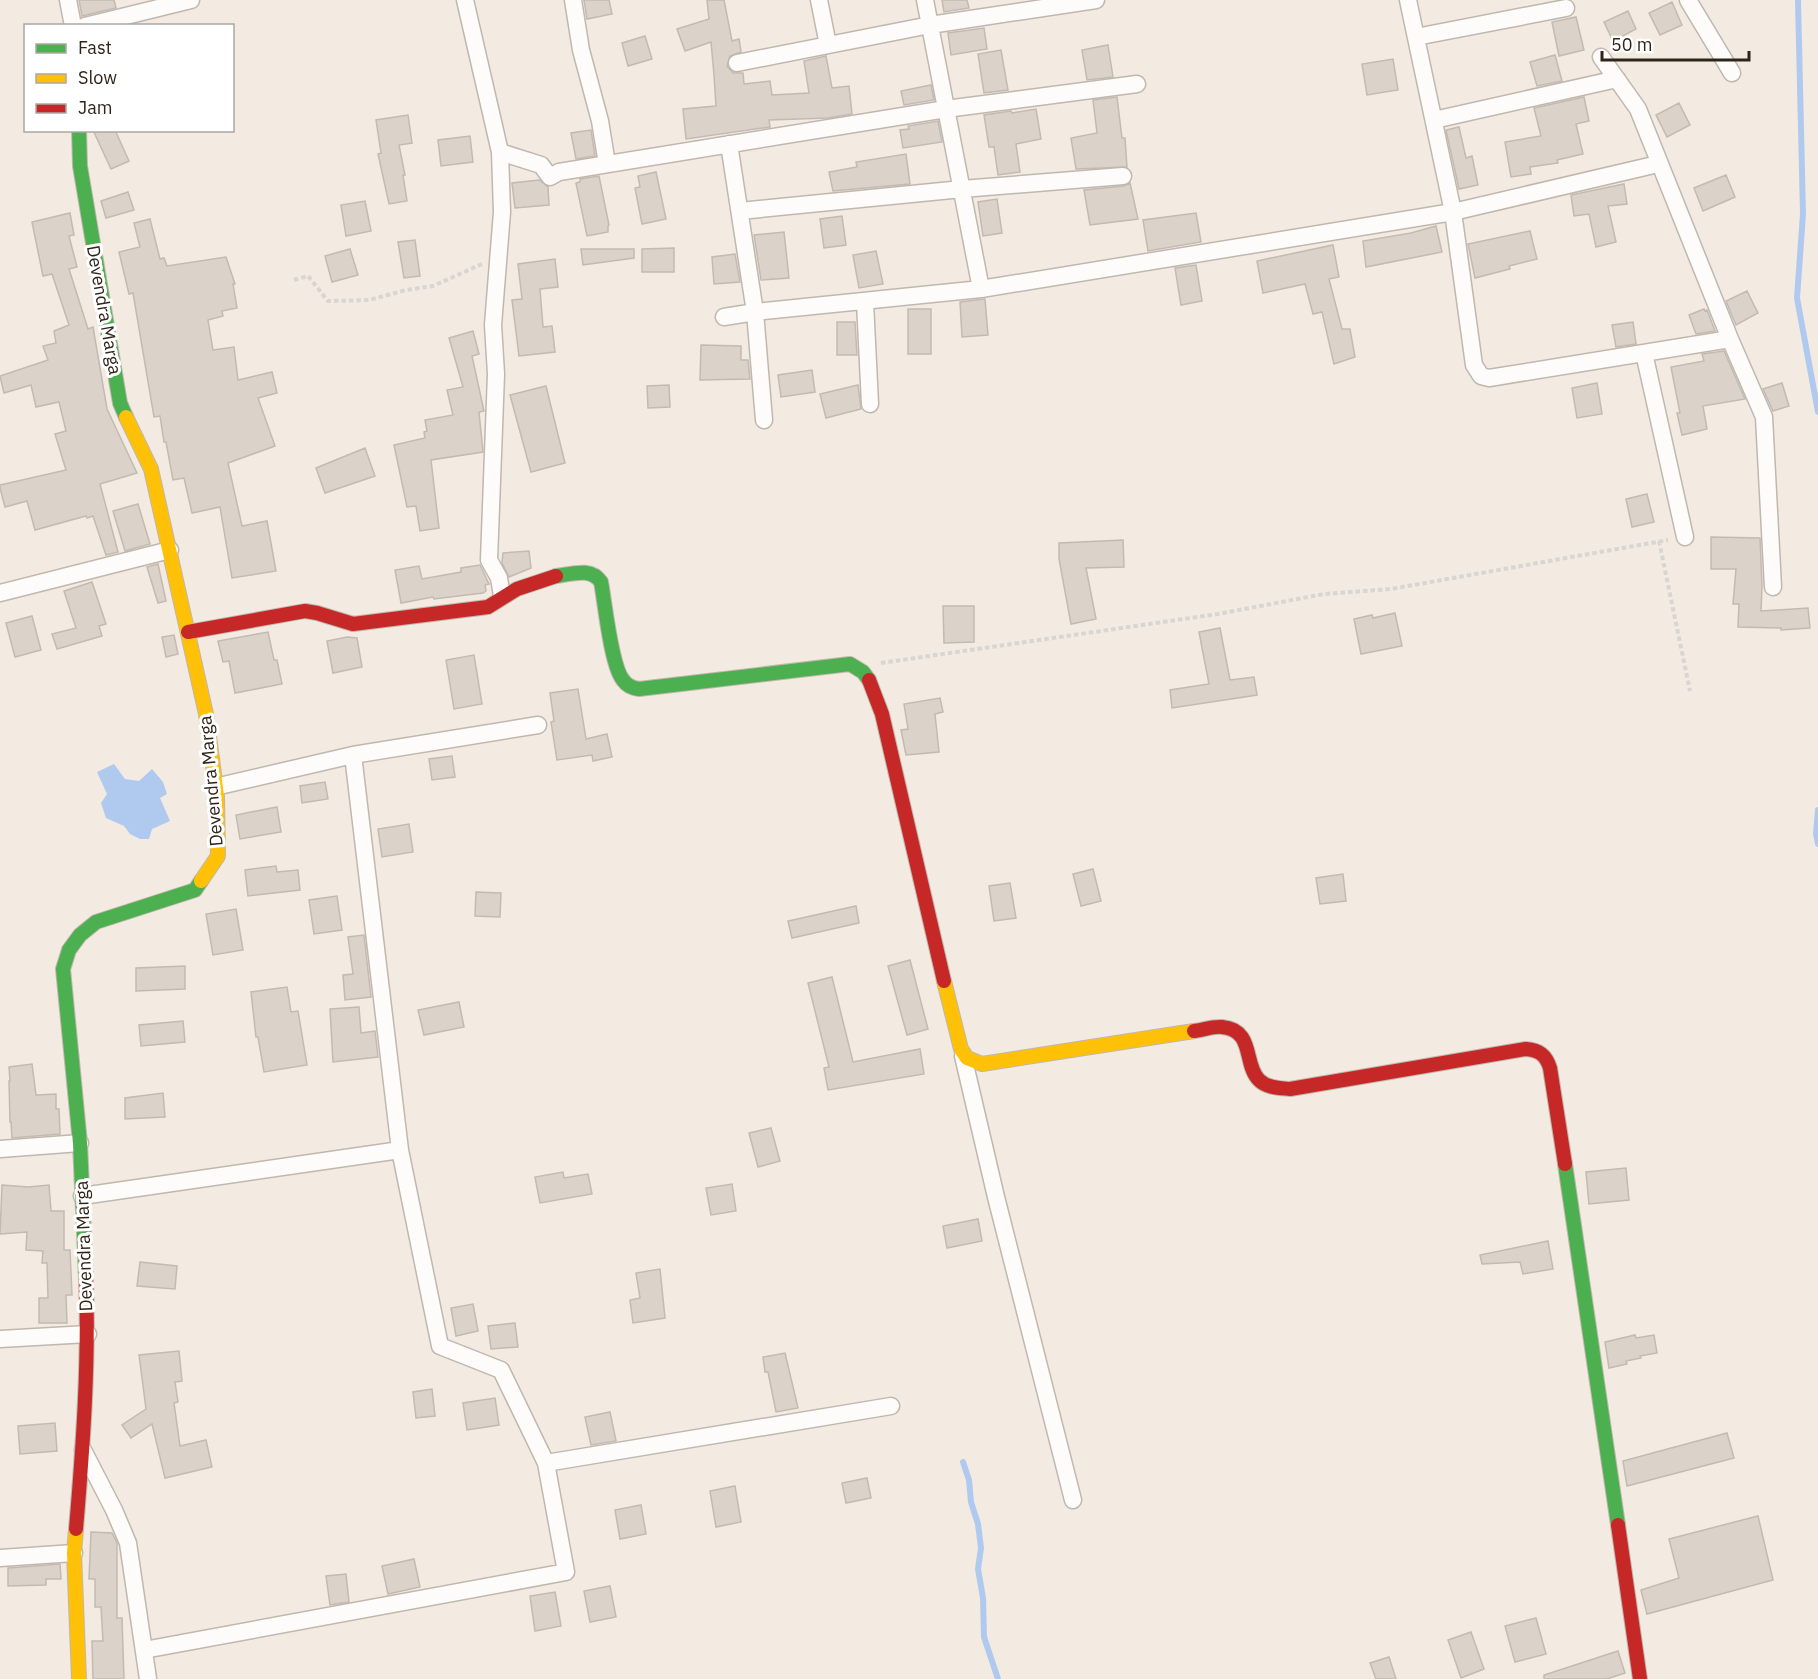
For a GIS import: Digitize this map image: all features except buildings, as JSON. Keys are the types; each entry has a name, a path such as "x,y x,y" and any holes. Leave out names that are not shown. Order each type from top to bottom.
{"street":[{"path":"68,0 73,24"},
{"path":"93,24 191,0"},
{"path":"465,0 500,152 502,212 493,325 496,374 489,560 499,578 501,596"},
{"path":"573,0 581,50 600,122 607,164"},
{"path":"819,0 828,45"},
{"path":"925,0 981,289"},
{"path":"736,63 930,25 1096,0"},
{"path":"1408,0 1453,212 1474,365 1482,376 1489,378 1730,339"},
{"path":"1688,0 1732,73"},
{"path":"1416,37 1566,8"},
{"path":"1601,57 1638,109 1730,339 1764,417 1773,588"},
{"path":"1434,120 1617,80"},
{"path":"500,152 541,165 550,177 559,172 946,109 1137,84"},
{"name":"Devendra Marga","path":"79,132 80,166 120,403 151,469 206,714 215,787 218,856 195,890 96,922 80,934 69,950 63,969 80,1143 88,1334 83,1449 74,1553 79,1679"},
{"path":"729,144 755,312 764,420"},
{"path":"724,318 755,312 981,289 1453,212 1659,164"},
{"path":"740,211 1123,176"},
{"path":"865,302 870,404"},
{"path":"1644,353 1685,537"},
{"path":"0,593 170,550"},
{"path":"188,632 305,611 318,611 353,624 488,607 501,596 530,582 548,577 587,572 595,574 601,582 616,667 620,676 630,687 639,689 850,664 857,666 871,684 882,714 996,1197 1073,1500"},
{"path":"215,787 353,755 538,725"},
{"path":"144,1650 566,1572 546,1463 501,1370 440,1347 400,1150 353,755"},
{"path":"963,1056 970,1062 982,1064 1222,1027 1233,1029 1240,1034 1246,1042 1254,1073 1263,1084 1274,1090 1526,1049 1539,1050 1544,1054 1550,1065 1554,1090 1640,1679"},
{"path":"0,1149 80,1143"},
{"path":"82,1196 400,1150"},
{"path":"0,1339 88,1334"},
{"path":"546,1463 891,1406"},
{"path":"83,1449 128,1543 148,1679"},
{"path":"0,1558 74,1553"}],"path":[{"path":"294,280 308,276 328,301 369,300 406,290 433,286 499,257"},
{"path":"857,666 1218,614 1324,594 1391,589 1685,537"},
{"path":"1659,541 1690,691"}],"water":[{"path":"114,764 125,779 139,781 152,769 163,782 167,794 160,798 170,821 152,829 149,839 140,839 130,834 124,826 106,818 101,803 107,794 97,772"}],"waterway":[{"path":"1798,0 1803,214 1797,298 1818,412"},
{"path":"1818,810 1816,834 1818,844"},
{"path":"963,1462 969,1480 971,1502 978,1524 981,1548 978,1569 983,1598 984,1637 998,1679"}],"traffic: fast":[{"path":"79,132 80,166 120,403 126,417"},
{"path":"556,576 587,573 597,577 601,582 615,662 623,680 632,687 639,689 850,664 863,672 869,680"},
{"path":"86,1279 80,1143 63,969 69,950 80,935 96,922 195,890 201,881"},
{"path":"1565,1164 1618,1525"}],"traffic: slow":[{"path":"126,417 151,469 206,714 217,796 218,856 201,881"},
{"path":"944,981 961,1049 967,1058 982,1064 1194,1031"},
{"path":"76,1529 74,1553 79,1679"}],"traffic: jam":[{"path":"188,632 305,611 353,624 488,607 517,589 556,576"},
{"path":"869,680 882,714 944,981"},
{"path":"1194,1031 1219,1027 1232,1029 1244,1041 1254,1073 1259,1080 1270,1086 1290,1089 1526,1049 1535,1051 1544,1057 1550,1068 1565,1164"},
{"path":"76,1529 86,1373 86,1279"},
{"path":"1618,1525 1640,1679"}]}
